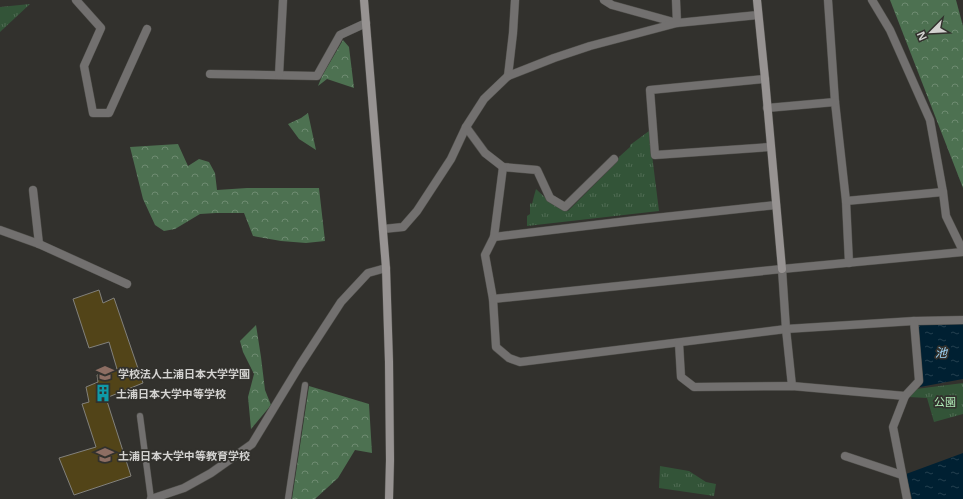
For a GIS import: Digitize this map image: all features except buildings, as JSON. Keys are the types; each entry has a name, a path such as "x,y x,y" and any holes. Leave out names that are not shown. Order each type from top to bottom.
{"street":[{"path":"76,0 101,28 84,66 93,113 109,112 147,29"},
{"path":"279,76 283,0"},
{"path":"364,0 386,268 389,362 389,499"},
{"path":"508,76 515,0"},
{"path":"604,0 612,5 677,23"},
{"path":"676,0 677,23"},
{"path":"757,0 792,386"},
{"path":"828,0 835,102 846,201 849,263"},
{"path":"493,299 963,251 946,216 930,120 890,30 872,0"},
{"path":"383,229 402,227 417,211 451,159 466,127 484,99 508,76 590,46 677,23 758,15"},
{"path":"210,74 317,76 340,35 366,23"},
{"path":"765,79 650,90 650,97 655,155 770,146"},
{"path":"767,108 835,102"},
{"path":"466,127 485,153 503,167 537,170 550,198 565,207 614,159"},
{"path":"503,167 494,237 485,255 493,299 496,347 509,358 520,362 786,329 914,320 963,320"},
{"path":"33,190 39,244"},
{"path":"846,201 943,192"},
{"path":"494,237 776,205"},
{"path":"0,230 39,244 127,284"},
{"path":"151,499 184,488 210,473 252,444 300,365 341,302 368,273 386,268"},
{"path":"907,499 893,427 905,396 919,381 914,320"},
{"path":"679,343 681,377 694,387 792,386 905,396"},
{"path":"845,456 902,475"}],"lane":[{"path":"288,499 305,385"},
{"path":"140,416 151,499"}],"green space":[{"path":"890,0 956,0 963,26 963,188"},
{"path":"30,4 0,32 0,7"},
{"path":"343,40 349,47 354,88 327,79 318,86 322,76"},
{"path":"308,113 316,150 299,139 288,124"},
{"path":"649,131 659,211 527,226 527,216 530,214 530,203 532,204 536,189 552,204 568,211 610,169 620,156 630,147 630,145"},
{"path":"178,144 188,166 199,159 209,162 215,173 217,190 247,188 319,188 325,241 306,243 281,241 253,236 244,213 200,214 175,229 164,231 155,225 143,199 130,147"},
{"path":"256,325 265,390 271,405 251,429 248,397 254,374 243,352 240,341"},
{"name":"公園","path":"963,383 963,414 934,422 927,398 909,397 916,389"},
{"path":"309,386 369,404 372,453 355,450 338,478 315,499 292,499"},
{"path":"660,466 689,471 706,482 716,484 714,496 659,488"}],"water":[{"name":"池","path":"918,324 963,324 963,379 920,387"},
{"path":"963,453 963,499 912,499 906,474"}],"place":[{"name":"学校法人土浦日本大学学園","path":"105,373"},
{"name":"土浦日本大学中等学校","path":"103,393"},
{"name":"土浦日本大学中等教育学校","path":"105,455"}]}
